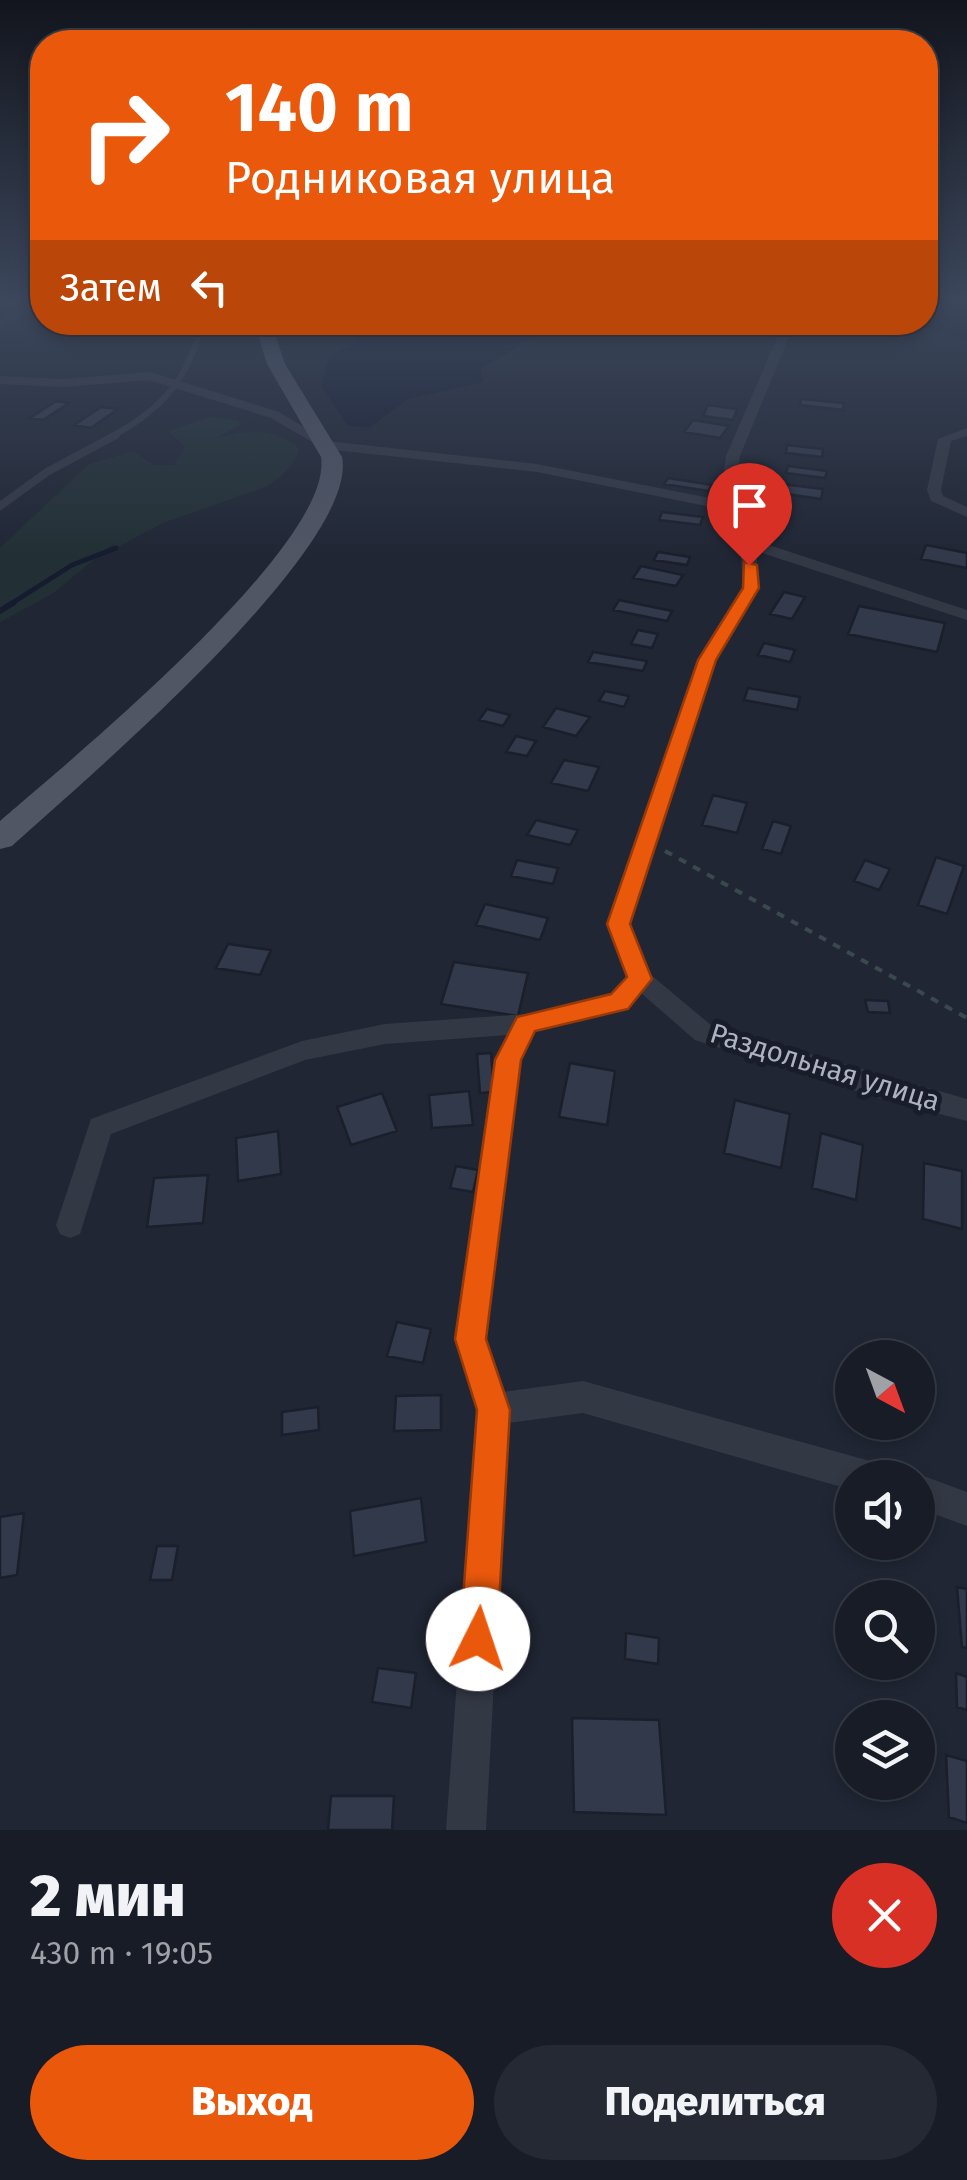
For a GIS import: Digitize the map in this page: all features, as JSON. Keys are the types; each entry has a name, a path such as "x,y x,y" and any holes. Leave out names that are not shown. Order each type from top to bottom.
{"main road":[{"path":"0,838 170,684 264,587 305,535 327,497 335,468 287,387"}],"street":[{"path":"184,387 275,415 324,444 537,468 726,506"},
{"path":"70,1225 100,1126 302,1050 385,1034 526,1024 619,1002 640,979 619,924 707,660 751,588 748,542 726,506 732,456 762,387"},
{"path":"967,432 945,439 934,490 936,498 967,512"},
{"path":"748,542 967,615"},
{"name":"Раздольная улица","path":"640,979 704,1033 967,1110"},
{"path":"466,1830 494,1410 470,1339 508,1060 526,1024"},
{"path":"494,1410 583,1397 835,1468"},
{"path":"935,1497 967,1509"}],"lane":[{"path":"0,506 47,472 148,418 174,387"}],"path":[{"path":"647,840 967,1018"}],"shaded area":[{"path":"211,417 239,421 240,425 216,438 269,433 299,448 295,460 265,487 163,523 116,548 113,544 52,594 0,622 0,548 89,464 133,451 154,465 174,465 185,447 168,431"}],"water":[{"path":"323,387 459,387 408,399 370,427 348,426"}],"building":[{"path":"801,399 844,403 843,410 800,405"},
{"path":"56,401 69,403 43,420 30,418"},
{"path":"708,405 737,409 733,420 703,416"},
{"path":"101,407 118,409 91,428 74,425"},
{"path":"693,420 729,426 720,438 684,432"},
{"path":"787,445 823,449 822,457 786,453"},
{"path":"788,466 827,471 825,478 786,473"},
{"path":"668,478 712,485 708,491 664,484"},
{"path":"782,484 823,489 821,499 779,493"},
{"path":"662,512 703,517 700,525 659,520"},
{"path":"926,545 967,553 967,568 921,559"},
{"path":"658,552 690,557 687,565 654,560"},
{"path":"641,566 683,575 676,586 633,578"},
{"path":"784,592 805,597 792,619 770,614"},
{"path":"619,600 672,611 667,621 613,610"},
{"path":"859,606 945,623 937,652 848,634"},
{"path":"638,630 658,634 652,648 631,644"},
{"path":"764,643 795,650 790,662 758,655"},
{"path":"593,652 647,661 643,671 588,662"},
{"path":"748,688 800,697 797,710 744,700"},
{"path":"605,691 629,696 624,707 599,701"},
{"path":"556,708 590,717 576,736 543,727"},
{"path":"487,709 510,715 503,726 479,720"},
{"path":"516,736 536,741 527,756 506,752"},
{"path":"564,760 599,767 588,791 551,783"},
{"path":"713,795 747,803 737,833 702,825"},
{"path":"536,820 578,830 570,845 527,835"},
{"path":"773,821 791,826 781,854 762,849"},
{"path":"936,857 964,866 947,914 918,905"},
{"path":"517,860 558,868 553,884 511,876"},
{"path":"865,860 890,869 879,890 854,881"},
{"path":"485,904 548,918 540,940 476,925"},
{"path":"228,944 271,950 260,975 216,968"},
{"path":"454,962 528,973 518,1016 441,1004"},
{"path":"865,1000 888,1001 890,1013 868,1012"},
{"path":"491,1053 494,1092 480,1093 477,1054"},
{"path":"570,1063 615,1071 607,1125 559,1117"},
{"path":"469,1091 473,1125 432,1128 429,1095"},
{"path":"382,1093 397,1131 351,1145 337,1107"},
{"path":"735,1100 790,1114 781,1168 724,1153"},
{"path":"278,1131 281,1174 238,1181 236,1138"},
{"path":"821,1133 863,1145 856,1200 812,1188"},
{"path":"924,1163 962,1171 962,1229 923,1219"},
{"path":"456,1166 478,1170 473,1192 450,1188"},
{"path":"208,1175 203,1223 147,1227 154,1178"},
{"path":"397,1322 431,1329 423,1363 387,1356"},
{"path":"441,1395 441,1430 394,1431 396,1396"},
{"path":"318,1407 319,1430 282,1435 282,1412"},
{"path":"421,1498 426,1542 354,1556 350,1511"},
{"path":"24,1513 17,1575 0,1578 0,1517"},
{"path":"157,1546 178,1546 172,1580 150,1580"},
{"path":"957,1587 967,1589 967,1648 962,1647"},
{"path":"626,1633 659,1638 658,1664 625,1659"},
{"path":"378,1668 416,1673 411,1708 372,1702"},
{"path":"956,1673 967,1677 967,1710 957,1707"},
{"path":"572,1718 659,1720 666,1815 574,1812"},
{"path":"946,1755 967,1761 967,1823 949,1817"},
{"path":"331,1796 394,1796 392,1830 328,1830"}],"waterway":[{"path":"9,605 72,565 116,548"},
{"path":"0,611 13,603"}],"route":[{"path":"478,1639 494,1410 470,1339 508,1060 526,1024 619,1002 640,979 619,924 707,660 751,588 749,565"}]}
